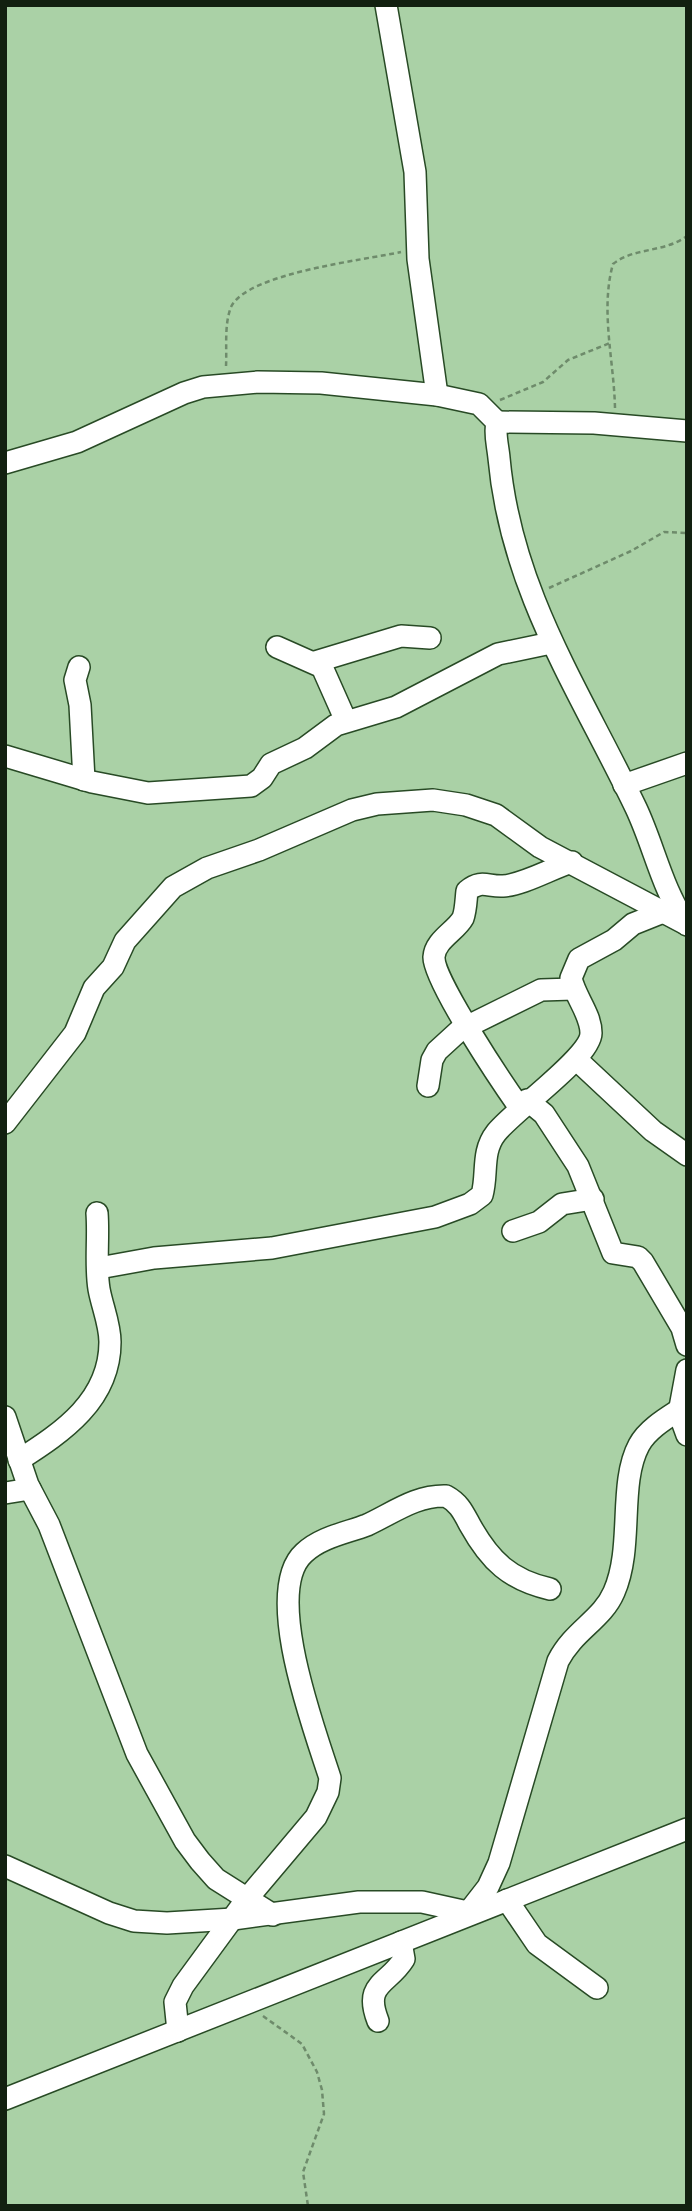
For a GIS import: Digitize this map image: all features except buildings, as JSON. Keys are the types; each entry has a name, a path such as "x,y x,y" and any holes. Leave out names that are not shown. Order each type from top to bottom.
{"street":[{"path":"386,5 415,172 418,248 437,395"},
{"path":"5,463 77,442 184,393 228,386 302,382 437,395 479,404 491,415 687,431"},
{"path":"491,415 502,497 518,562 532,599 551,643 648,835 663,880 686,924"},
{"path":"315,662 401,636 430,638"},
{"path":"5,756 85,780 148,793 251,786 262,778 271,764 305,748 346,721 396,707 498,654 551,643"},
{"path":"277,647 315,662 328,677 346,721"},
{"path":"79,667 75,680 80,705 85,780"},
{"path":"624,785 687,763"},
{"path":"5,1123 75,1033 94,988 113,967 125,941 173,887 206,868 259,850 352,810 377,804 420,801 466,806 496,815 540,847 686,924"},
{"path":"572,862 508,886 483,883 467,891 462,918 440,944 434,959 469,1026 523,1104 544,1114 560,1134 593,1199 613,1252 638,1257 643,1262 682,1328 687,1345"},
{"path":"99,1268 154,1258 271,1248 435,1217 458,1210 482,1195 487,1150 495,1135 523,1104 576,1060 591,1034 587,1016 573,989 571,978 579,959 614,940 633,924 663,912"},
{"path":"428,1086 432,1060 437,1051 469,1026 541,990 573,989"},
{"path":"576,1060 653,1131 687,1156"},
{"path":"513,1231 546,1218 562,1204 593,1199"},
{"path":"19,1460 77,1419 100,1386 108,1363 111,1340 99,1288 97,1213"},
{"path":"687,1370 679,1410 687,1435"},
{"path":"474,1912 499,1863 558,1661 568,1643 609,1603 616,1588 624,1555 629,1489 638,1446 654,1428 679,1410"},
{"path":"5,1417 30,1489 49,1525 136,1754 185,1841 200,1861 216,1879 273,1915"},
{"path":"5,1493 30,1489"},
{"path":"178,2031 175,2002 246,1900 316,1817 328,1793 330,1778 298,1675 290,1633 290,1577 304,1553 318,1543 373,1522 415,1500 446,1496 459,1505 501,1568 517,1580 550,1589"},
{"path":"5,2099 687,1829"},
{"path":"5,1866 109,1913 134,1921 167,1923 233,1919 359,1902 422,1902 474,1912"},
{"path":"507,1900 537,1944 597,1988"},
{"path":"378,2021 373,2010 374,1992 404,1959 401,1942"}],"path":[{"path":"615,425 609,290 613,264 627,256 672,245 687,236"},
{"path":"228,386 227,320 232,305 240,296 266,282 317,267 418,248"},
{"path":"491,415 543,382 568,360 610,343"},
{"path":"532,599 569,577 631,551 650,537 664,531 687,533"},
{"path":"247,2004 302,2044 317,2072 324,2114 303,2172 308,2206"}]}
